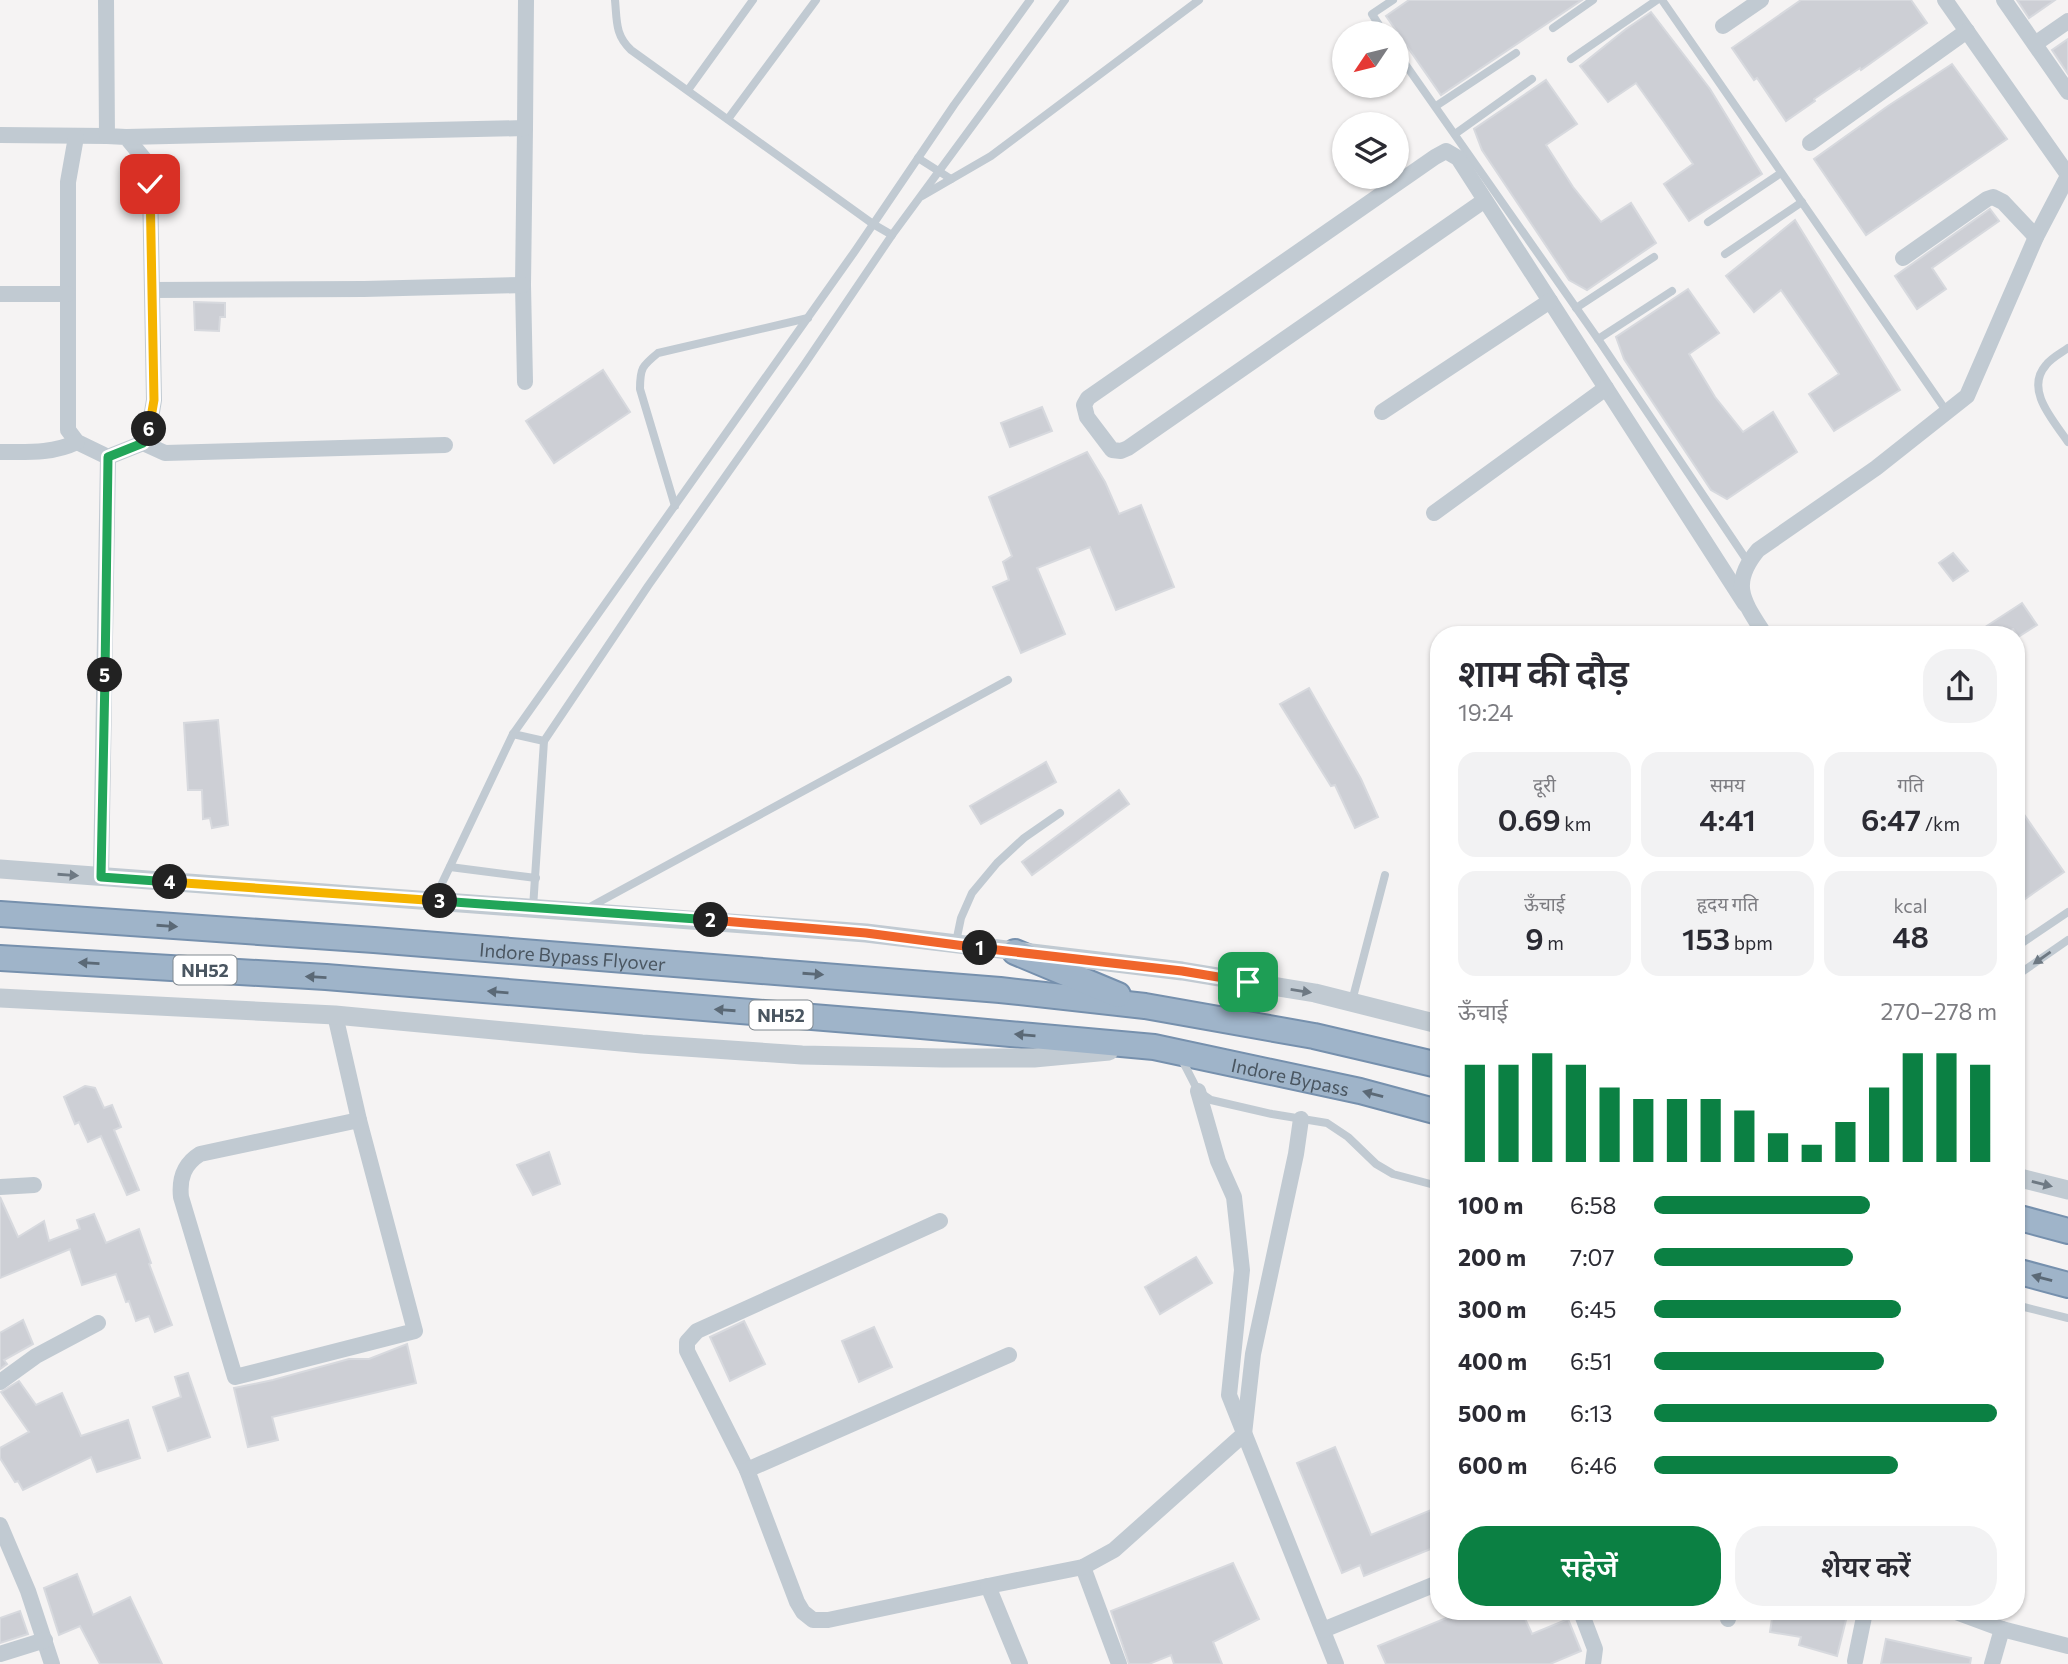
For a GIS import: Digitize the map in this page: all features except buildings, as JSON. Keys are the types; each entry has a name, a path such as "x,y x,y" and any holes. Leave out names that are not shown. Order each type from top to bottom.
{"highway":[{"name":"Indore Bypass Flyover","path":"0,914 428,944 1000,990 1145,1006"},
{"path":"1015,952 1145,1006"},
{"name":"NH52","path":"0,958 384,982 1142,1046"},
{"name":"NH52","path":"1145,1006 1314,1036 1430,1063"},
{"name":"Indore Bypass","path":"1142,1046 1360,1091 1430,1110"},
{"path":"2025,1219 2068,1231"},
{"path":"2025,1273 2068,1285"}],"street":[{"path":"106,0 107,136"},
{"path":"525,382 523,285 526,0"},
{"path":"1724,26 1761,0"},
{"path":"1745,604 1741,588 1742,575 1758,550 1877,468 1967,396 2036,237 2068,176 1945,0"},
{"path":"2004,0 2068,92"},
{"path":"2035,44 2068,21"},
{"path":"1810,143 1967,31"},
{"path":"0,135 126,137 525,128"},
{"path":"76,137 68,182 68,430 77,442 108,457 143,443 149,430 154,400 150,184 145,160 126,137"},
{"path":"1485,200 1128,448 1121,451 1112,450 1087,417 1084,405 1088,398 1435,156 1446,151 1458,158 1759,626"},
{"path":"1903,258 1993,197 2003,202 2036,237"},
{"path":"152,290 523,285"},
{"path":"0,294 67,294"},
{"path":"1382,412 1550,301"},
{"path":"1434,513 1606,388"},
{"path":"0,452 48,452 77,442"},
{"path":"143,443 166,453 445,446"},
{"path":"101,877 108,457"},
{"path":"0,869 866,933 1182,971 1315,993 1430,1022"},
{"path":"0,998 335,1016 642,1044 802,1055 1034,1058 1142,1046"},
{"path":"335,1016 359,1120 415,1331 235,1377 181,1196 180,1184 185,1169 192,1159 200,1154 359,1120"},
{"path":"1198,1091 1218,1161 1234,1197 1242,1270 1229,1395 1336,1664"},
{"path":"940,1221 697,1331 687,1342 687,1351 747,1470 797,1602 803,1612 813,1620 1083,1567 1114,1550 1244,1434 1253,1354 1296,1154 1301,1119"},
{"path":"2025,1179 2068,1190"},
{"path":"0,1187 34,1185"},
{"path":"0,1382 36,1356 98,1323"},
{"path":"747,1470 1009,1355"},
{"path":"0,1525 28,1591 52,1664"},
{"path":"1083,1567 1119,1664"},
{"path":"988,1586 1020,1664"},
{"path":"1323,1630 1430,1586"},
{"path":"1584,1620 1595,1649 1593,1664"},
{"path":"1855,1661 1863,1620"},
{"path":"1978,1620 2068,1646"},
{"path":"1992,1664 2002,1629"},
{"path":"0,1654 45,1640"}],"lane":[{"path":"615,0 622,42 873,224 892,235"},
{"path":"688,90 753,0"},
{"path":"728,119 816,0"},
{"path":"434,901 513,734 1030,0"},
{"path":"533,908 544,741 648,586 804,366 892,235 1065,0"},
{"path":"920,198 991,156 1199,0"},
{"path":"1376,21 1372,14 1393,0"},
{"path":"1553,28 1593,0"},
{"path":"1571,59 1659,0 1947,412"},
{"path":"1436,106 1516,53"},
{"path":"1409,69 1598,339 1748,562"},
{"path":"1455,134 1532,79"},
{"path":"918,158 951,179"},
{"path":"1708,222 1781,173"},
{"path":"1725,254 1802,202"},
{"path":"1576,308 1654,257"},
{"path":"1598,339 1672,290"},
{"path":"675,506 640,389 640,372 645,364 658,353 808,317"},
{"path":"2068,348 2046,365 2039,377 2038,391 2042,404 2068,442"},
{"path":"583,911 1008,680"},
{"path":"513,734 544,741"},
{"path":"956,945 961,918 972,892 1024,838 1060,813"},
{"path":"450,867 536,878"},
{"path":"1352,1001 1385,876"},
{"path":"2025,941 2068,912"},
{"path":"2025,970 2068,940"},
{"path":"1178,1053 1198,1091 1211,1100 1230,1106 1327,1123 1348,1137 1376,1164 1393,1174 1430,1184"},
{"path":"2025,1308 2068,1318"}],"route":[{"path":"150,184 154,400 149,430 143,443 108,457 101,877 866,933 1182,971 1248,982"}]}
